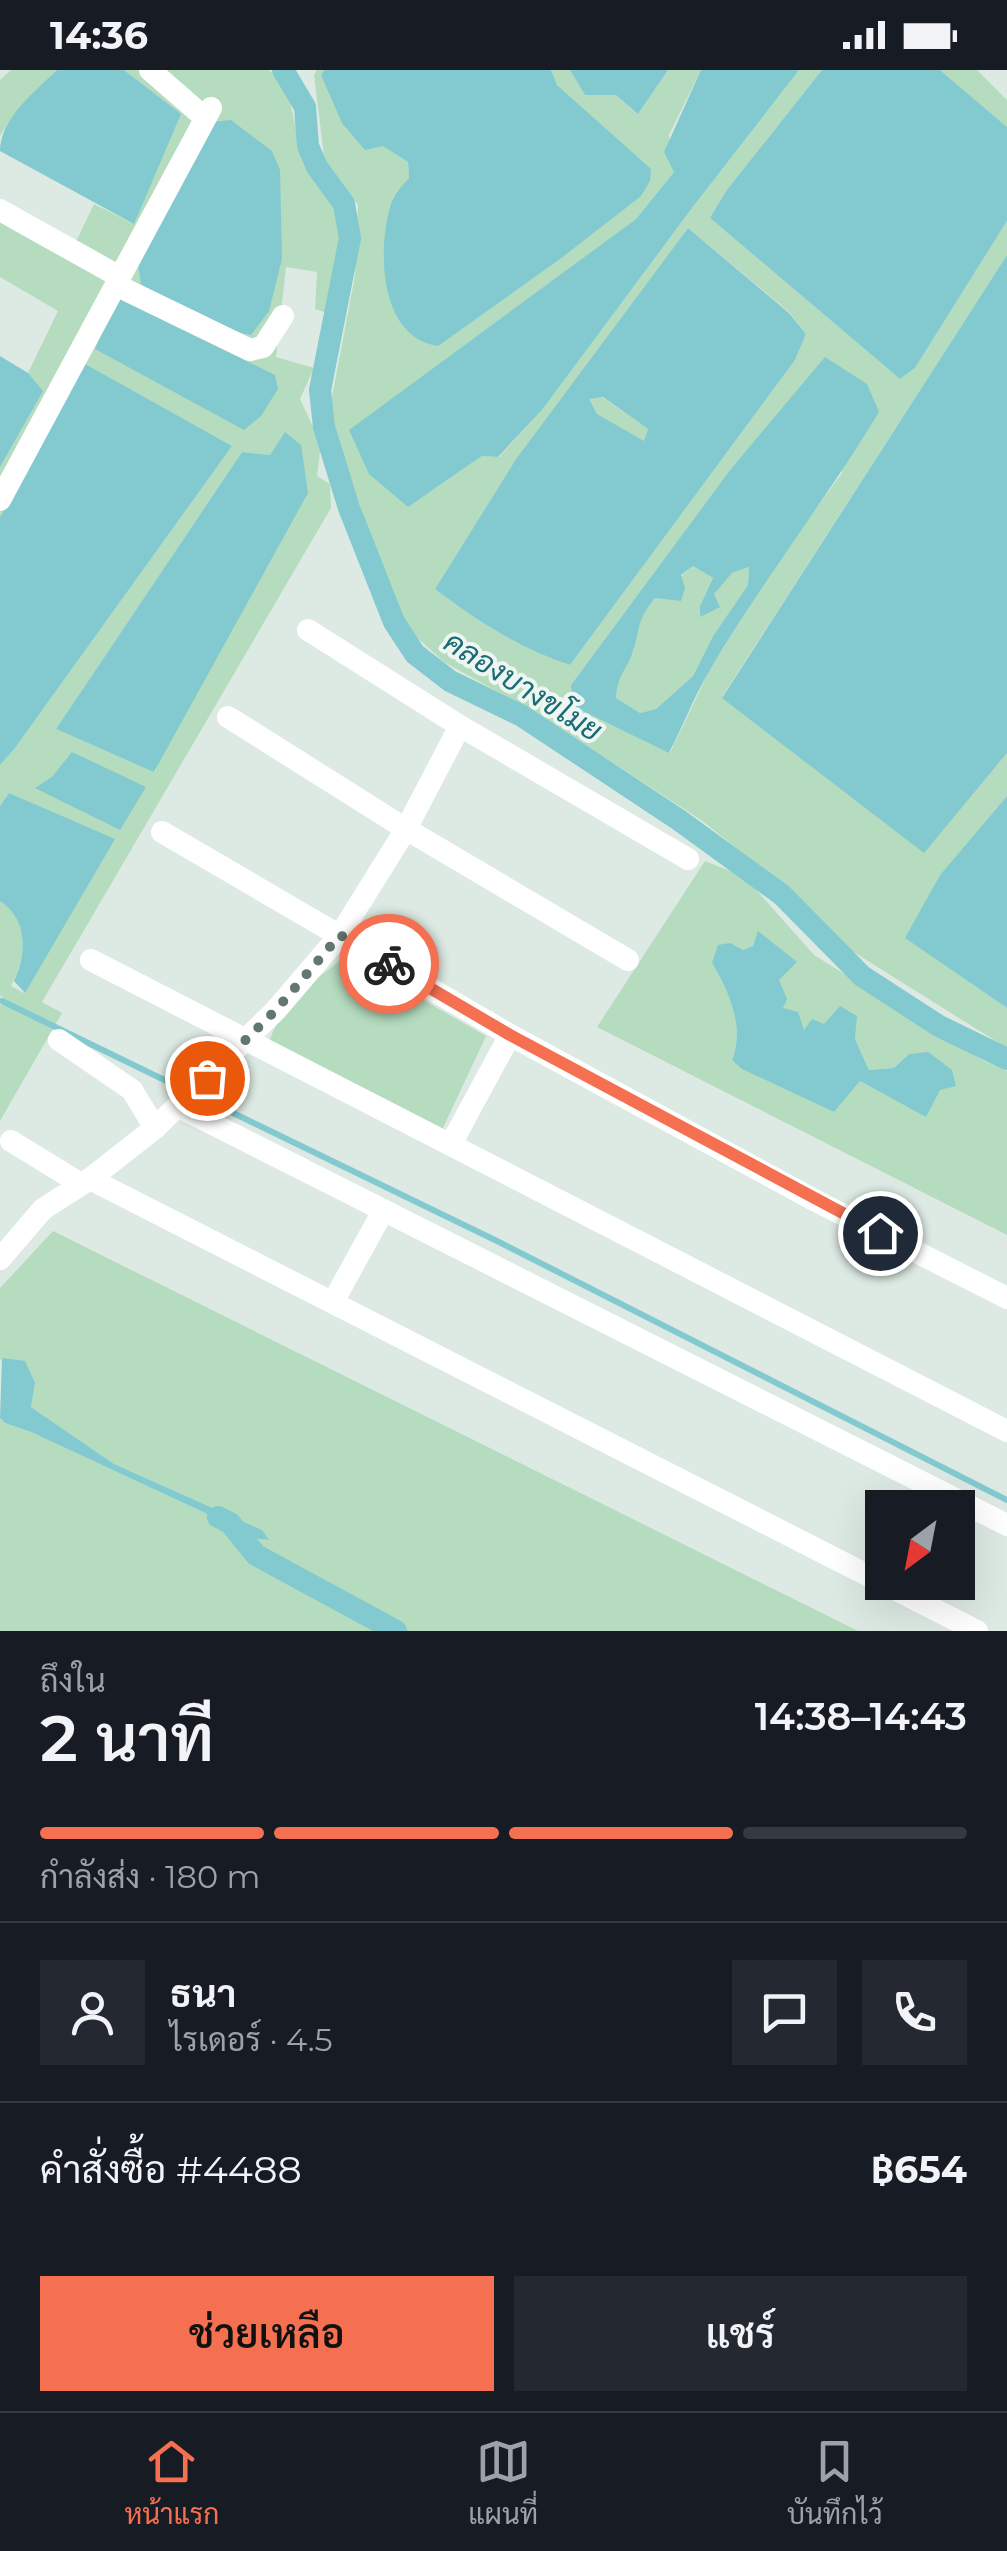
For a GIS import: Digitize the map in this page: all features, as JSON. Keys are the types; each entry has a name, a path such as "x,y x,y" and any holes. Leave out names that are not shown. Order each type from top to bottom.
{"street":[{"path":"0,500 208,113 150,70"},
{"path":"0,210 119,281 250,350 264,347 283,316"},
{"path":"308,630 460,726 688,860"},
{"path":"228,717 406,829 628,960"},
{"path":"0,1259 43,1209 156,1128 276,1010 340,935 406,829 460,726"},
{"path":"162,832 510,1035 816,1201 1007,1298"},
{"path":"91,960 1007,1431"},
{"path":"451,1144 510,1035"},
{"path":"59,1040 132,1090 156,1128"},
{"path":"188,1097 383,1211 1007,1525"},
{"path":"12,1140 86,1181 978,1631"},
{"path":"332,1302 383,1211"}],"green space":[{"path":"11,70 57,70 12,117 0,136 0,80"},
{"path":"124,70 269,70 283,85 301,147 339,214 339,252 327,313 315,309 317,272 286,267 276,357 314,368 300,399 321,444 317,476 330,484 331,508 42,1002 62,1013 0,1121 0,1006 4,998 0,996 0,901 17,918 21,929 20,964 11,986 24,993 114,840 9,793 0,806 0,765 232,446 85,365 0,517 0,467 42,391 28,373 58,311 0,277 0,218 69,256 94,204 134,224 136,79","holes":["285,433 155,772 56,729 242,452 270,455"]},
{"path":"317,70 324,70 321,75 383,145 408,162 409,178 392,199 650,169 557,85 551,70 570,70 585,95 616,95 638,114 668,70 701,70 669,135 674,172 636,219 350,430 433,490 482,456 499,457 542,410 799,70 822,70 726,191 710,218 900,379 915,368 1007,221 1007,255 722,697 924,852 1007,753 1007,796 940,875 906,938 1007,1008 1007,1048 844,946 798,897 701,820 539,715 444,662 411,632 395,610 330,407 355,276 358,205 325,164 314,75","holes":["688,228 789,312 806,334 795,360 570,665 499,633 435,589 516,459","826,358 842,473 773,568 708,673 670,753 571,685 730,470"]},
{"path":"940,70 977,70 1007,100 1007,127"},
{"path":"602,397 648,429 644,442 597,414 588,398"},
{"path":"693,566 713,578 700,606 732,573 749,567 748,585 713,636 693,676 656,709 640,713 616,698 617,681 633,652 637,622 655,598"},
{"path":"705,861 745,877 814,955 984,1061 1007,1071 1007,1235 597,1027","holes":["759,932 778,980 783,1008 804,1031 856,1016 855,1039 869,1070 894,1068 909,1054 926,1116 860,1081 834,1112 732,1060 736,1023 712,963 753,946"]},
{"path":"347,956 486,1036 441,1132 270,1040 291,1004"},
{"path":"53,1231 858,1631 0,1631 0,1418 218,1519 235,1545 240,1537 268,1540 262,1530 114,1464 31,1407 35,1383 2,1358 0,1361 0,1288"}],"water":[{"path":"57,70 124,70 181,114 134,224 0,151 12,117"},
{"path":"324,70 551,70 557,85 651,169 650,181 641,196 438,346 418,339 404,327 387,289 387,223 394,197 409,178 408,162 383,146 365,150 342,123 321,75"},
{"path":"570,70 668,70 638,114 616,95 585,95"},
{"path":"701,70 799,70 542,410 498,457 482,456 408,507 369,474 349,430 636,219 674,172 664,152"},
{"path":"822,70 940,70 1007,127 1007,221 915,368 900,379 710,218 726,191"},
{"path":"231,120 272,151 280,170 282,259 269,311 251,335 227,330 141,285 138,264 211,122"},
{"path":"688,228 789,313 806,334 795,360 570,665 499,633 435,589 516,459","holes":["603,397 648,429 644,441 597,414 589,399"]},
{"path":"1007,255 1007,753 924,853 722,698"},
{"path":"117,298 275,375 278,389 261,416 244,430 95,349"},
{"path":"0,356 28,373 43,391 0,467"},
{"path":"825,357 867,384 879,412 730,637 669,753 573,706 571,685 730,470","holes":["693,566 713,578 700,606 700,617 720,607 714,594 732,573 749,567 748,585 713,636 693,676 656,709 640,713 616,698 642,619 655,598 681,601 685,588 681,575"]},
{"path":"85,364 232,446 0,765 0,517"},
{"path":"285,432 301,445 308,493 154,772 56,729 242,452 270,455"},
{"path":"72,752 146,787 120,830 35,788 52,777"},
{"path":"9,793 115,839 25,993 14,981 23,949 20,927 0,901 0,806"},
{"path":"1007,796 1007,1008 905,938 940,875"},
{"path":"758,931 797,962 779,980 787,999 783,1008 798,1012 804,1030 812,1019 824,1024 840,1006 857,1016 855,1039 869,1070 894,1068 909,1054 928,1052 952,1070 956,1086 940,1090 926,1117 860,1081 834,1112 742,1069 732,1060 737,1035 733,1010 712,963 718,945 730,943 743,950 753,946"},
{"path":"2,1358 25,1361 35,1383 31,1407 114,1464 262,1530 269,1540 241,1537 235,1546 218,1519 5,1423 0,1418"}],"waterway":[{"name":"คลองบางขโมย","path":"283,70 305,107 308,146 317,167 344,204 350,238 320,390 324,427 349,508 394,622 415,654 450,681 522,716 679,820 782,895 862,976 939,1026 1007,1059"},
{"path":"2,1001 187,1091"},
{"path":"198,1096 497,1241 1007,1500"},
{"path":"218,1517 230,1523 256,1555 396,1631"}],"way so far":[{"path":"207,1078 276,1010 340,935 389,964"}],"route":[{"path":"389,964 510,1035 880,1233"}]}
